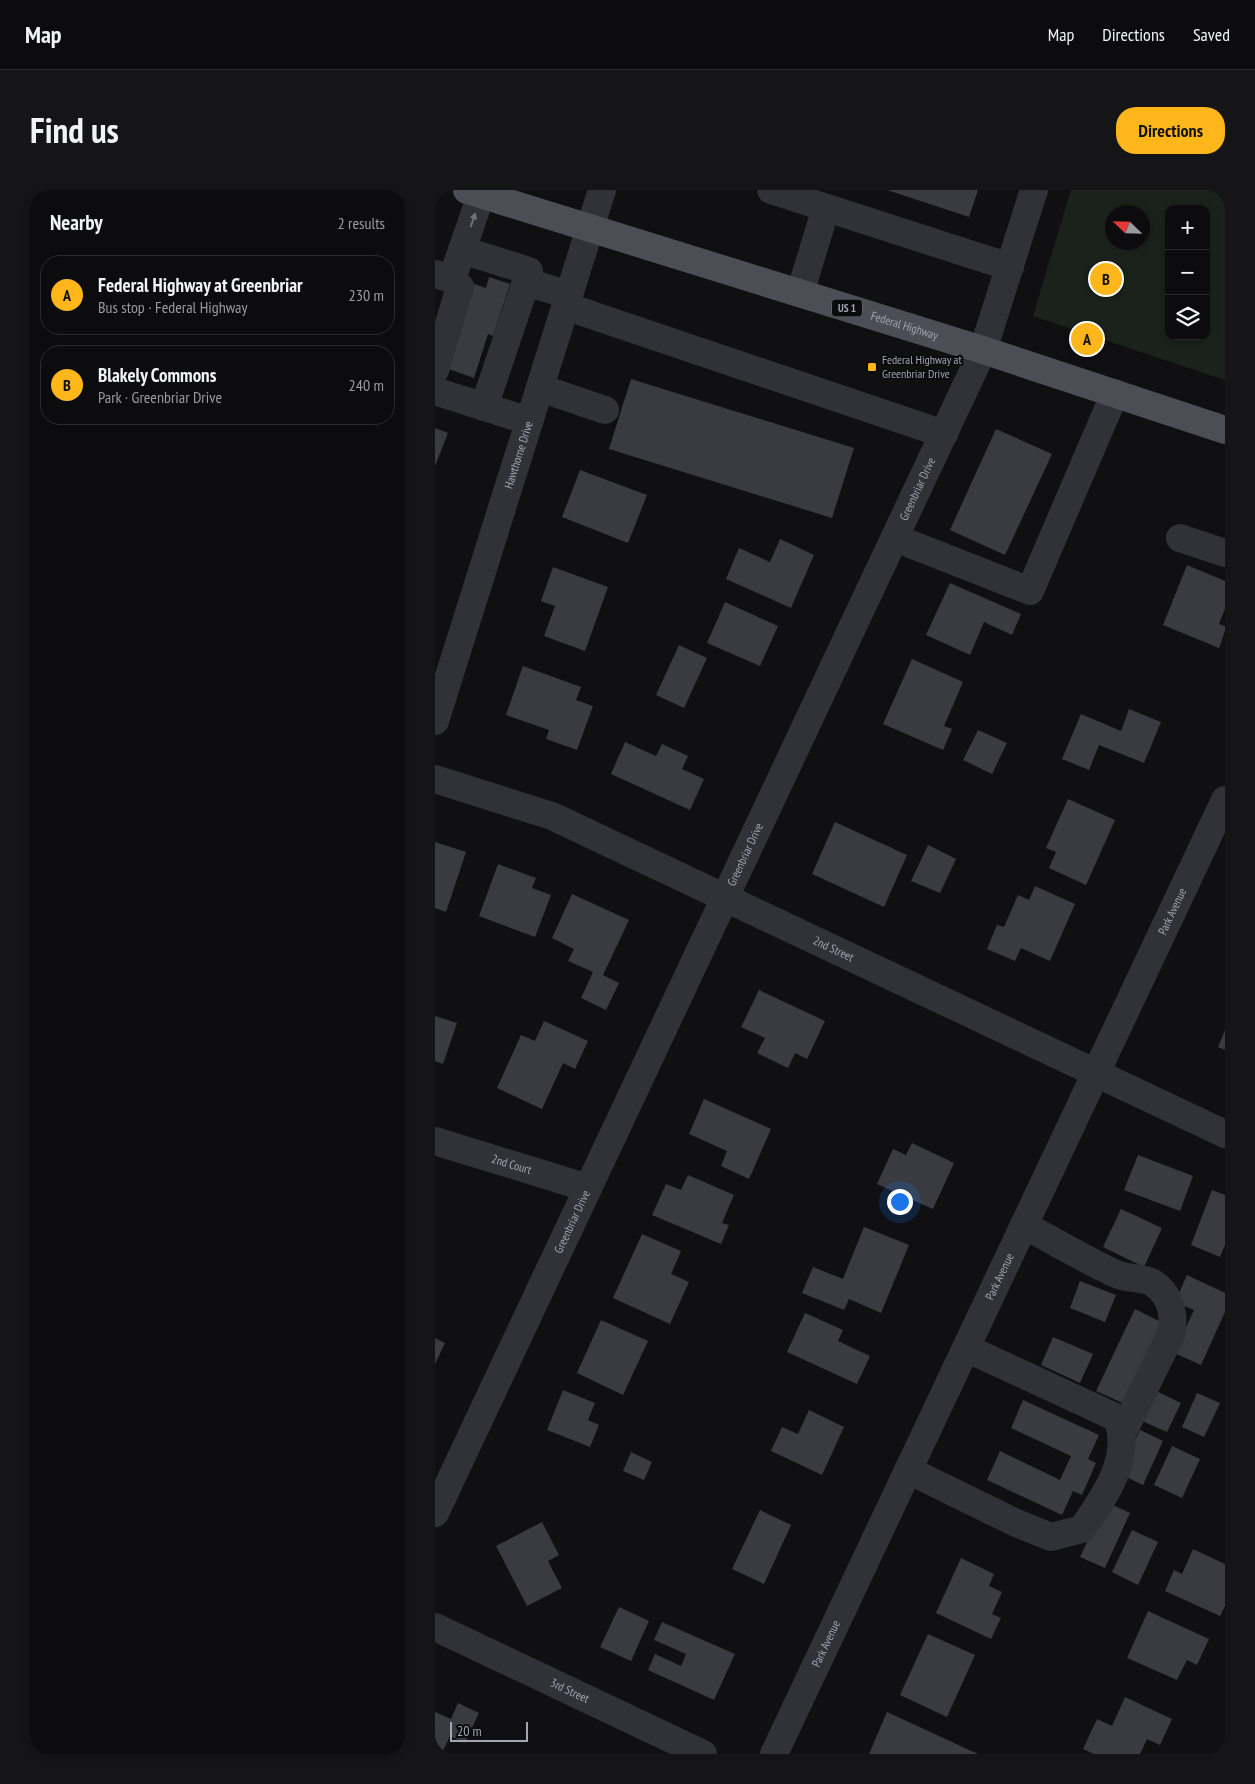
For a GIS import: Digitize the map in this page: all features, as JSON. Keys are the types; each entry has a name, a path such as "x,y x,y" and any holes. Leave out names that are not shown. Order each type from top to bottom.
{"main road":[{"name":"Federal Highway","path":"474,192 983,350 1225,430"}],"street":[{"name":"Hawthorne Drive","path":"435,721 602,190"},
{"path":"771,190 1010,267"},
{"name":"Greenbriar Drive","path":"435,1513 983,350 1034,190"},
{"path":"435,370 460,287 444,276 462,250 474,192"},
{"path":"800,293 826,208"},
{"path":"462,250 529,271 484,407"},
{"path":"526,282 567,300 943,434"},
{"path":"540,388 605,410"},
{"path":"435,391 529,421"},
{"path":"895,538 1030,591 1115,393"},
{"path":"1180,538 1225,553"},
{"name":"2nd Street","path":"435,780 552,816 1225,1134"},
{"name":"Park Avenue","path":"774,1754 1225,800"},
{"name":"2nd Court","path":"435,1141 588,1188"},
{"path":"908,1470 1013,1522 1051,1537 1081,1529 1107,1493 1121,1456 1123,1432 1171,1334 1174,1321 1172,1308 1166,1296 1153,1283 1118,1275 1023,1225"},
{"path":"966,1348 1117,1418 1123,1432"},
{"name":"3rd Street","path":"435,1627 703,1754"}],"shaded area":[{"path":"1071,190 1225,190 1225,380 1033,316"}],"building":[{"path":"887,190 978,190 969,217"},
{"path":"489,277 510,284 493,336 488,334 474,378 446,368 474,284 486,288"},
{"path":"631,379 854,448 832,518 609,449"},
{"path":"435,428 448,433 435,466"},
{"path":"996,429 1052,454 1005,555 950,530"},
{"path":"580,470 647,495 628,543 562,517"},
{"path":"780,539 814,555 791,608 726,579 739,548 770,562"},
{"path":"1187,565 1225,581 1225,609 1219,624 1225,626 1225,631 1219,648 1163,625"},
{"path":"553,567 608,587 585,651 544,636 555,606 541,601"},
{"path":"950,583 1021,614 1012,635 984,622 970,655 926,635"},
{"path":"725,602 778,626 760,666 707,643"},
{"path":"679,645 707,658 684,708 656,695"},
{"path":"912,659 963,682 944,726 952,729 943,750 883,724"},
{"path":"523,666 581,687 576,700 593,706 577,750 546,739 549,730 506,715"},
{"path":"1129,709 1161,722 1144,763 1099,745 1089,770 1062,759 1081,714 1121,731"},
{"path":"978,730 1007,743 992,774 963,760"},
{"path":"625,742 656,756 662,744 688,756 682,769 704,779 690,810 611,774"},
{"path":"1068,799 1115,820 1086,885 1049,868 1056,852 1046,848"},
{"path":"835,822 907,855 884,907 812,874"},
{"path":"435,842 466,852 446,912 435,908"},
{"path":"928,845 956,859 940,893 911,881"},
{"path":"498,864 536,878 532,888 551,895 535,937 479,916"},
{"path":"1035,886 1075,904 1050,961 1021,948 1015,961 987,949 997,925 1004,927 1018,895 1029,900"},
{"path":"572,894 629,920 603,975 619,983 606,1010 581,998 593,972 568,961 574,949 552,938"},
{"path":"759,990 825,1021 807,1059 795,1053 788,1068 757,1053 765,1038 741,1027"},
{"path":"435,1016 457,1023 443,1064 435,1061"},
{"path":"544,1021 588,1041 575,1069 563,1063 542,1109 497,1088 521,1035 535,1041"},
{"path":"1225,1030 1225,1050 1218,1047"},
{"path":"704,1099 771,1129 749,1179 721,1166 727,1151 689,1134"},
{"path":"912,1143 954,1163 933,1209 877,1184 893,1149 906,1155"},
{"path":"1138,1155 1193,1176 1180,1211 1124,1190"},
{"path":"688,1175 734,1195 722,1223 729,1225 721,1244 652,1215 666,1184 681,1190"},
{"path":"1212,1190 1225,1195 1225,1245 1220,1257 1191,1245"},
{"path":"1121,1209 1162,1228 1144,1267 1103,1247"},
{"path":"864,1227 909,1245 881,1313 849,1299 844,1310 802,1293 813,1267 843,1279"},
{"path":"642,1234 681,1251 671,1274 689,1282 670,1324 613,1298"},
{"path":"1187,1275 1225,1293 1225,1312 1201,1365 1174,1353 1194,1310 1175,1302"},
{"path":"1080,1281 1116,1295 1105,1322 1070,1308"},
{"path":"1135,1309 1163,1323 1125,1404 1096,1391"},
{"path":"805,1313 843,1330 838,1341 870,1356 857,1384 787,1352"},
{"path":"601,1320 648,1341 623,1395 577,1373"},
{"path":"1053,1337 1093,1354 1080,1383 1041,1365"},
{"path":"435,1338 445,1343 435,1364"},
{"path":"563,1390 595,1403 588,1420 599,1425 590,1447 547,1430"},
{"path":"1156,1391 1181,1403 1167,1432 1142,1421"},
{"path":"1197,1393 1220,1403 1204,1437 1182,1427"},
{"path":"1023,1400 1099,1435 1088,1459 1096,1463 1082,1495 1073,1491 1062,1515 987,1480 1000,1451 1060,1480 1071,1456 1011,1428"},
{"path":"809,1410 844,1427 822,1475 771,1451 782,1427 798,1434"},
{"path":"1140,1430 1163,1441 1143,1485 1120,1474"},
{"path":"1172,1446 1200,1459 1182,1498 1154,1485"},
{"path":"631,1452 652,1462 644,1480 623,1471"},
{"path":"1106,1502 1130,1513 1105,1568 1080,1557"},
{"path":"760,1510 791,1525 764,1584 732,1569"},
{"path":"542,1522 559,1555 548,1561 562,1588 527,1606 496,1546"},
{"path":"1132,1530 1158,1542 1138,1585 1112,1572"},
{"path":"1193,1549 1225,1564 1225,1606 1220,1616 1165,1591 1174,1570 1182,1574"},
{"path":"961,1558 994,1574 989,1586 1002,1592 992,1614 1001,1618 991,1639 936,1613"},
{"path":"619,1607 649,1621 631,1661 600,1647"},
{"path":"1148,1611 1209,1639 1197,1665 1187,1660 1177,1680 1127,1658"},
{"path":"662,1622 735,1654 714,1700 648,1670 655,1654 681,1666 686,1654 654,1640"},
{"path":"928,1634 975,1655 947,1717 900,1695"},
{"path":"1125,1697 1172,1719 1160,1745 1147,1739 1140,1754 1094,1754 1083,1749 1097,1719 1112,1726"},
{"path":"458,1703 479,1713 465,1743 450,1736 443,1751 450,1754 435,1754 435,1712 451,1719"},
{"path":"887,1712 978,1754 869,1754"}],"place":[{"name":"Blakely Commons","path":"1106,279"},
{"name":"Federal Highway at Greenbriar","path":"1087,339"},
{"name":"Federal Highway at Greenbriar Drive","path":"872,367"}]}
